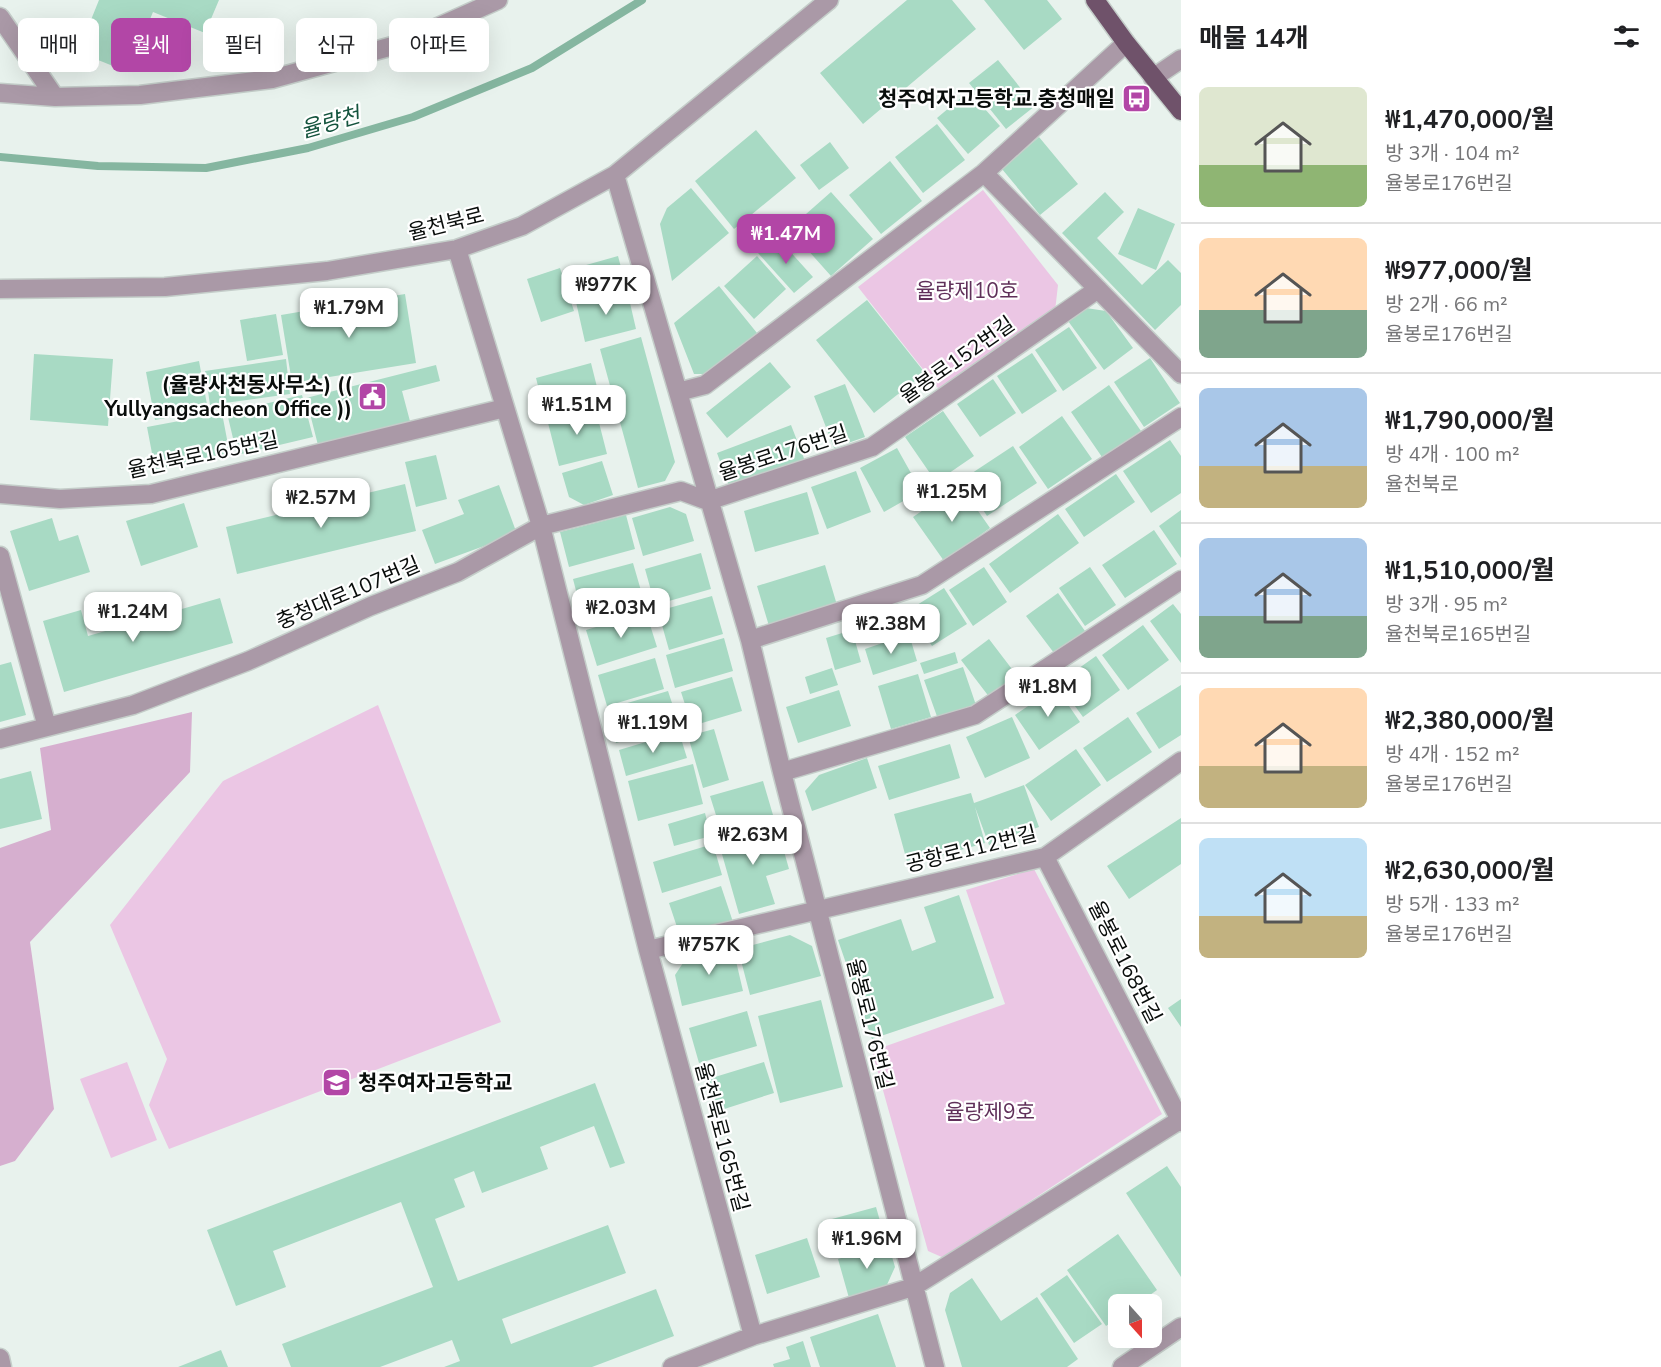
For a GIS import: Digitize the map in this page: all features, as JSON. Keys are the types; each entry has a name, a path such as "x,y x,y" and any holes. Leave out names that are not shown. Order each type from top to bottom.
{"main road":[{"path":"1095,0 1153,78 1181,111"}],"street":[{"path":"0,93 55,97 140,95 272,79 400,44 498,0"},
{"name":"율천북로","path":"0,289 165,287 327,271 457,249 522,226 615,175 829,0"},
{"path":"0,17 55,97"},
{"path":"678,392 705,385 984,173 1126,43"},
{"path":"1153,78 1181,59"},
{"path":"984,173 1181,374"},
{"name":"율봉로176번길","path":"615,175 750,640 935,1367"},
{"name":"율천북로165번길","path":"457,249 541,526 648,950 753,1336"},
{"name":"율봉로152번길","path":"872,447 1098,289"},
{"name":"율천북로165번길","path":"0,494 60,499 151,494 505,408"},
{"path":"750,640 922,585 1181,417"},
{"name":"율봉로176번길","path":"708,501 872,447"},
{"name":"충청대로107번길","path":"0,739 133,705 248,661 371,606 458,572 541,526 681,491 708,501"},
{"path":"0,556 47,727"},
{"path":"782,772 975,715 1181,580"},
{"name":"공항로112번길","path":"818,909 1046,857 1181,761"},
{"name":"율봉로168번길","path":"913,1287 1180,1121 1046,857"},
{"path":"648,950 818,909"},
{"path":"672,1367 753,1336 913,1287"},
{"path":"1122,1367 1181,1327"},
{"path":"0,1358 2,1367"}],"green space":[{"name":"율량제10호","path":"983,190 1058,285 1055,311 945,397 858,287"},
{"path":"378,705 501,1022 169,1149 149,1105 167,1059 110,925 223,781"},
{"name":"율량제9호","path":"1034,869 1162,1114 944,1258 928,1251 872,1051 1005,1004 966,890"},
{"path":"127,1062 157,1140 111,1158 80,1079"}],"shaded area":[{"path":"192,712 190,772 30,942 54,1109 15,1161 0,1166 0,848 51,830 40,748"}],"building":[{"path":"99,0 219,0 211,18 203,18 203,32 191,27 191,18 168,18 153,12 150,18 111,18 111,65 99,60 99,18 92,18"},
{"path":"907,0 952,0 976,29 863,124 820,73"},
{"path":"984,0 1047,0 1062,19 1024,50"},
{"path":"998,60 1035,106 1006,129 969,83"},
{"path":"969,91 1000,126 968,154 937,118"},
{"path":"937,124 965,160 923,193 895,157"},
{"path":"756,130 796,178 734,229 695,181"},
{"path":"1039,137 1078,184 1040,215 1002,169"},
{"path":"830,142 849,168 819,190 800,165"},
{"path":"890,161 922,201 881,234 849,195"},
{"path":"691,188 729,233 672,281 660,224 667,208"},
{"path":"831,192 873,239 831,276 789,229"},
{"path":"1105,192 1124,212 1097,238 1142,285 1168,260 1181,273 1181,305 1155,330 1062,233"},
{"path":"1138,208 1175,224 1156,270 1118,254"},
{"path":"777,237 813,277 794,293 758,253"},
{"path":"618,256 626,286 572,300 565,271"},
{"path":"757,256 786,289 754,319 724,286"},
{"path":"560,268 574,311 541,322 527,279"},
{"path":"719,286 757,333 706,374 694,374 674,323"},
{"path":"627,290 636,329 585,342 576,302"},
{"path":"405,294 416,363 292,383 281,315"},
{"path":"867,300 925,373 874,413 816,340"},
{"path":"1086,308 1106,311 1133,348 1104,370 1068,321"},
{"path":"276,314 283,355 247,361 240,320"},
{"path":"1069,327 1097,368 1063,391 1035,350"},
{"path":"641,337 675,462 665,481 638,488 600,349"},
{"path":"1032,353 1057,391 1022,414 997,376"},
{"path":"34,354 113,359 108,426 30,420"},
{"path":"1150,358 1180,403 1144,427 1114,382"},
{"path":"286,359 290,394 210,405 205,371"},
{"path":"199,361 208,410 155,420 146,372"},
{"path":"770,362 791,387 727,438 706,413"},
{"path":"591,363 599,395 544,410 536,378"},
{"path":"436,365 440,381 402,391 411,425 319,449 306,398"},
{"path":"993,379 1016,413 980,437 957,404"},
{"path":"845,384 865,437 834,448 814,396"},
{"path":"1109,385 1141,431 1102,457 1071,412"},
{"path":"302,395 313,437 237,455 227,413"},
{"path":"595,407 607,454 559,466 547,419"},
{"path":"943,411 974,456 936,482 905,437"},
{"path":"222,413 230,455 155,469 147,427"},
{"path":"1062,416 1092,459 1048,489 1019,447"},
{"path":"791,425 805,461 730,489 717,453"},
{"path":"1170,440 1181,456 1181,493 1151,513 1123,471"},
{"path":"1013,446 1037,483 987,516 963,479"},
{"path":"897,448 921,491 884,512 860,468"},
{"path":"436,455 447,499 416,507 405,462"},
{"path":"602,461 613,495 584,505 569,497 562,473"},
{"path":"856,471 871,512 827,529 811,487"},
{"path":"1116,474 1135,502 1084,537 1065,509"},
{"path":"405,484 416,531 237,574 226,527"},
{"path":"499,485 517,534 435,564 422,530 464,514 458,500"},
{"path":"960,485 990,528 944,561 913,517"},
{"path":"807,492 819,534 755,552 744,511"},
{"path":"184,503 198,547 141,566 126,521"},
{"path":"670,507 686,514 694,541 643,556 632,518"},
{"path":"1181,510 1181,558 1159,526"},
{"path":"1058,514 1079,543 1010,593 989,564"},
{"path":"626,515 635,549 569,567 560,532"},
{"path":"52,518 59,541 78,535 90,572 29,591 10,531"},
{"path":"1154,530 1177,564 1125,598 1102,565"},
{"path":"701,553 711,589 655,605 645,569"},
{"path":"633,563 644,601 583,618 573,579"},
{"path":"825,565 837,605 769,626 757,586"},
{"path":"984,567 1007,602 973,626 949,590"},
{"path":"1090,567 1116,605 1085,626 1059,588"},
{"path":"944,588 967,624 932,646 909,610"},
{"path":"1058,593 1085,631 1054,653 1026,616"},
{"path":"712,596 723,634 669,650 658,611"},
{"path":"220,598 233,643 64,692 43,621 81,610 88,636"},
{"path":"1173,604 1181,614 1181,663 1150,621"},
{"path":"646,612 657,647 597,666 586,630"},
{"path":"1143,625 1169,660 1128,690 1102,655"},
{"path":"852,630 861,662 835,670 826,638"},
{"path":"909,634 917,661 873,675 865,649"},
{"path":"724,638 733,671 675,688 666,655"},
{"path":"989,639 1018,677 990,698 961,660"},
{"path":"955,652 958,663 924,674 920,663"},
{"path":"1096,656 1120,690 1083,717 1058,683"},
{"path":"655,658 664,689 607,706 598,675"},
{"path":"11,662 26,715 0,722 0,665"},
{"path":"963,667 977,708 939,722 924,680"},
{"path":"832,668 838,685 810,694 805,677"},
{"path":"918,674 931,717 891,729 878,686"},
{"path":"732,677 742,711 692,726 681,692"},
{"path":"1181,685 1181,735 1159,749 1136,713"},
{"path":"1056,687 1080,722 1039,750 1015,715"},
{"path":"839,690 851,726 798,743 786,707"},
{"path":"668,691 679,724 616,743 610,723 628,718 624,704"},
{"path":"1012,717 1030,758 985,778 966,737"},
{"path":"1128,717 1152,752 1107,782 1083,748"},
{"path":"714,729 729,780 703,788 688,736"},
{"path":"679,732 687,758 626,776 619,750"},
{"path":"950,744 960,778 889,800 878,766"},
{"path":"1076,749 1101,785 1051,821 1025,785"},
{"path":"867,758 877,788 812,811 805,791 819,775"},
{"path":"693,764 703,804 638,821 628,781"},
{"path":"31,771 42,819 0,829 0,779"},
{"path":"763,781 773,815 721,831 710,796"},
{"path":"1024,785 1039,827 989,845 975,807 985,843 908,865 894,814 971,793 974,803"},
{"path":"705,813 711,836 674,846 668,824"},
{"path":"1181,818 1181,864 1129,899 1107,866"},
{"path":"776,823 789,869 766,876 775,904 739,914 718,840"},
{"path":"713,844 722,875 662,893 653,862"},
{"path":"721,886 733,922 681,939 669,903"},
{"path":"959,895 994,998 872,1039 838,940 901,919 912,951 936,942 924,907"},
{"path":"790,935 812,946 821,976 750,995 738,949"},
{"path":"732,944 743,991 682,1006 675,975 689,954"},
{"path":"1181,999 1181,1027 1168,1008"},
{"path":"821,1000 843,1087 780,1103 758,1016"},
{"path":"747,1011 757,1046 699,1063 689,1028"},
{"path":"764,1062 774,1093 715,1112 705,1080"},
{"path":"595,1083 625,1163 610,1168 594,1126 540,1147 548,1169 482,1193 474,1171 454,1179 465,1207 435,1219 458,1281 608,1225 626,1273 502,1319 511,1344 656,1289 674,1336 592,1367 444,1367 460,1361 452,1340 380,1367 291,1367 282,1344 433,1287 401,1202 273,1251 286,1287 236,1306 207,1230"},
{"path":"1167,1166 1181,1187 1181,1277 1126,1193"},
{"path":"876,1207 884,1235 829,1250 821,1222"},
{"path":"1118,1234 1157,1290 1151,1294 1108,1294 1108,1325 1106,1326 1067,1270"},
{"path":"807,1238 820,1277 767,1294 755,1255"},
{"path":"888,1243 895,1267 886,1287 849,1298 838,1259"},
{"path":"1067,1275 1102,1324 1074,1343 1040,1294"},
{"path":"972,1278 1001,1321 1037,1297 1078,1359 1067,1367 962,1367 945,1310 950,1293"},
{"path":"878,1314 896,1367 820,1367 810,1337"},
{"path":"803,1341 811,1367 774,1367 773,1364 790,1359 786,1347"},
{"path":"221,1350 228,1367 178,1367"}],"waterway":[{"name":"율량천","path":"0,157 98,166 206,168 308,148 413,117 532,68 642,0"}],"place":[{"name":"청주여자고등학교.충청매일","path":"1136,99"},
{"name":"(율량사천동사무소) (( Yullyangsacheon Office ))","path":"373,397"},
{"name":"청주여자고등학교","path":"337,1083"}]}
